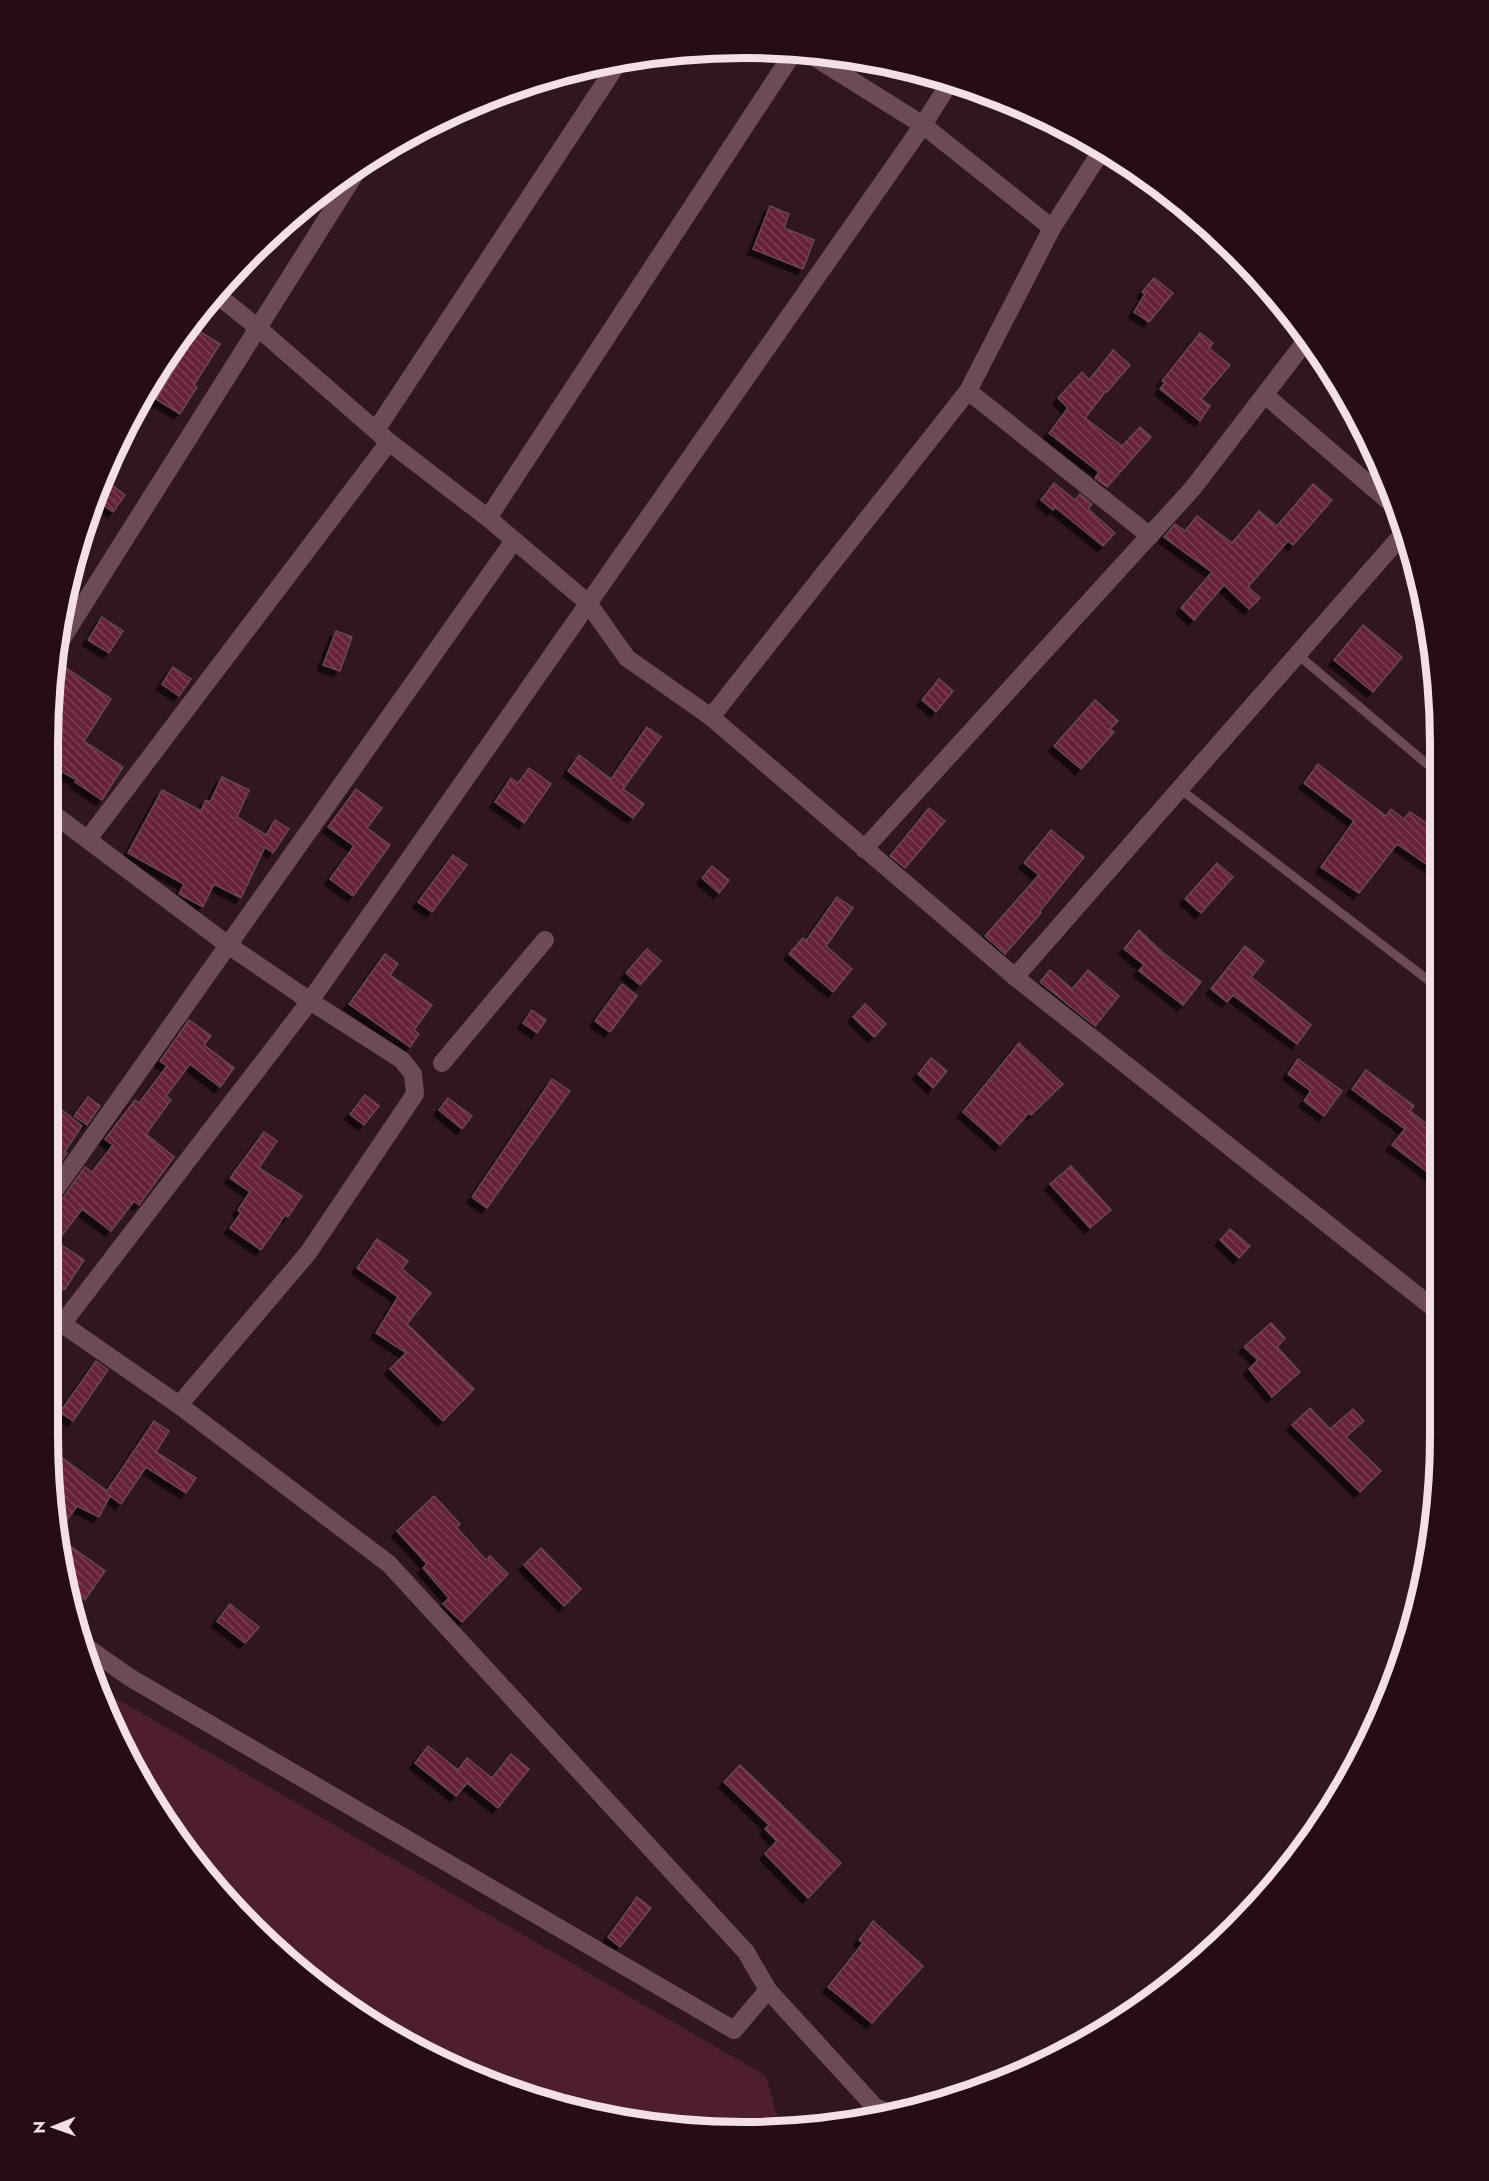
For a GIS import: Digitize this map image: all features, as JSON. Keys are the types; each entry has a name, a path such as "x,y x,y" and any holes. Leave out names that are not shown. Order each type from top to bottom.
{"street":[{"path":"488,518 788,60"},
{"path":"824,63 923,125 1052,228"},
{"path":"88,839 382,436 613,72"},
{"path":"58,1315 310,1001 923,125 946,89"},
{"path":"711,717 968,391 1052,228 1098,156"},
{"path":"69,627 348,185"},
{"path":"223,299 382,436 488,518 513,542 588,603 627,658 711,717 1015,977 1430,1305"},
{"path":"864,849 1193,488 1302,345"},
{"path":"968,391 1150,536"},
{"path":"1265,395 1384,497"},
{"path":"1015,977 1399,539"},
{"path":"58,1186 513,542"},
{"path":"58,817 228,945 402,1060 413,1074 415,1094 308,1253 179,1405"},
{"path":"442,1063 545,940"},
{"path":"58,1321 179,1405 389,1564 746,1952 768,1990 875,2107 879,2109"},
{"path":"93,1652 129,1677 734,2030 768,1990"}],"lane":[{"path":"1297,654 1430,767"},
{"path":"1179,789 1430,982"}],"shaded area":[{"path":"116,1698 766,2076 779,2121 700,2121 655,2117 567,2099 482,2070 401,2031 327,1981 259,1922 229,1889 200,1854 150,1780 112,1701"}],"building":[{"path":"770,206 789,214 784,228 814,240 803,269 753,249"},
{"path":"1154,278 1173,293 1149,322 1134,312 1145,294 1142,292"},
{"path":"198,330 220,344 194,385 197,387 180,414 156,399 184,354 182,352"},
{"path":"1200,333 1213,343 1209,348 1230,365 1201,399 1210,406 1200,421 1160,389 1165,383 1162,381"},
{"path":"1113,350 1130,365 1085,418 1122,446 1140,427 1151,437 1107,487 1095,478 1099,472 1049,433 1068,408 1058,398 1082,372 1089,380"},
{"path":"1054,483 1075,500 1080,494 1092,504 1088,509 1115,533 1103,546 1055,507 1053,510 1041,500"},
{"path":"110,484 125,495 113,512 103,504"},
{"path":"1313,484 1332,500 1293,545 1288,541 1248,587 1260,598 1249,609 1224,585 1194,620 1181,608 1212,572 1164,537 1175,524 1185,531 1197,516 1232,543 1259,511 1277,526"},
{"path":"102,617 123,631 109,653 88,640"},
{"path":"1363,625 1402,657 1373,692 1334,660"},
{"path":"336,631 352,637 340,671 323,665"},
{"path":"65,667 111,699 84,741 123,767 102,800 75,782 77,780 58,770 63,670"},
{"path":"173,667 191,679 179,696 162,684"},
{"path":"939,679 953,691 936,712 922,700"},
{"path":"1095,700 1118,721 1110,729 1114,732 1081,769 1054,746"},
{"path":"647,727 661,737 623,789 644,804 633,818 568,771 579,755 611,779"},
{"path":"1318,764 1386,816 1391,809 1404,819 1410,812 1430,826 1430,866 1397,844 1359,893 1321,867 1354,821 1304,783"},
{"path":"529,768 551,784 524,823 495,802 511,778 518,783"},
{"path":"222,777 249,790 237,817 266,835 275,820 289,829 273,853 265,847 241,898 214,884 203,907 179,894 184,884 128,853 162,790 201,811 206,800 210,802"},
{"path":"356,789 382,808 367,828 390,845 353,896 330,879 354,846 328,827"},
{"path":"929,808 945,821 905,868 890,856"},
{"path":"1051,830 1084,857 1040,911 1041,913 1005,954 985,936 1039,875 1024,863"},
{"path":"453,855 467,865 432,912 418,902"},
{"path":"1217,863 1233,877 1201,913 1185,899"},
{"path":"712,866 729,880 719,893 702,878"},
{"path":"837,897 853,908 826,946 852,969 833,992 789,954 803,938 806,941"},
{"path":"1139,930 1162,952 1201,982 1183,1005 1139,971 1144,965 1124,949"},
{"path":"1245,946 1264,961 1251,977 1311,1025 1297,1044 1233,995 1227,1002 1211,989"},
{"path":"647,949 661,961 640,985 626,973"},
{"path":"385,954 398,964 390,975 432,1005 414,1030 419,1034 410,1047 349,1004"},
{"path":"1050,970 1072,989 1088,970 1119,996 1095,1026 1040,982"},
{"path":"622,984 637,996 610,1032 595,1021"},
{"path":"865,1004 886,1024 874,1037 853,1017"},
{"path":"532,1010 546,1020 537,1033 523,1023"},
{"path":"189,1020 211,1036 204,1045 234,1068 220,1087 190,1064 166,1096 171,1100 146,1134 174,1157 139,1205 134,1201 111,1231 82,1209 58,1241 58,1205 85,1167 92,1172 113,1145 105,1139 135,1100 139,1103 167,1066 160,1061"},
{"path":"1019,1043 1063,1084 1031,1115 1029,1113 1000,1145 963,1112"},
{"path":"931,1058 947,1071 933,1088 918,1074"},
{"path":"1298,1059 1342,1091 1324,1116 1304,1101 1311,1091 1288,1074"},
{"path":"1366,1070 1414,1106 1410,1111 1430,1126 1430,1174 1392,1145 1405,1129 1352,1089"},
{"path":"552,1079 570,1091 487,1208 472,1197"},
{"path":"365,1095 379,1106 364,1125 350,1114"},
{"path":"88,1097 100,1106 87,1125 74,1116"},
{"path":"448,1098 472,1116 462,1129 439,1110"},
{"path":"58,1107 82,1126 65,1151 67,1153 58,1166"},
{"path":"264,1132 277,1141 259,1168 302,1196 288,1217 285,1215 261,1250 230,1228 241,1213 238,1210 250,1192 230,1178"},
{"path":"1071,1166 1111,1210 1090,1228 1050,1184"},
{"path":"1230,1229 1250,1246 1239,1258 1220,1240"},
{"path":"377,1239 408,1261 402,1269 431,1293 407,1324 474,1389 443,1421 390,1369 406,1353 376,1333 398,1297 357,1268"},
{"path":"58,1243 84,1260 58,1296"},
{"path":"1271,1323 1285,1338 1277,1347 1300,1372 1272,1397 1249,1369 1258,1360 1244,1347"},
{"path":"96,1361 108,1370 73,1421 60,1412"},
{"path":"1310,1408 1330,1429 1353,1409 1364,1421 1346,1437 1381,1471 1360,1492 1292,1425"},
{"path":"154,1421 169,1431 156,1452 196,1478 186,1493 146,1467 121,1504 110,1496 99,1517 77,1506 64,1525 59,1456 107,1491"},
{"path":"434,1496 460,1524 456,1527 486,1560 490,1556 508,1574 462,1622 443,1604 449,1598 423,1568 427,1564 397,1531"},
{"path":"67,1544 105,1571 85,1600 78,1594"},
{"path":"541,1548 581,1589 564,1606 524,1565"},
{"path":"230,1604 259,1627 245,1643 217,1621"},
{"path":"428,1746 458,1770 467,1758 492,1778 511,1754 529,1769 498,1808 467,1783 456,1796 415,1763"},
{"path":"740,1765 841,1863 808,1898 765,1854 777,1841 765,1829 769,1825 724,1782"},
{"path":"637,1897 651,1908 620,1947 608,1937"},
{"path":"873,1921 923,1966 872,2023 828,1987 863,1943 859,1940"}]}
